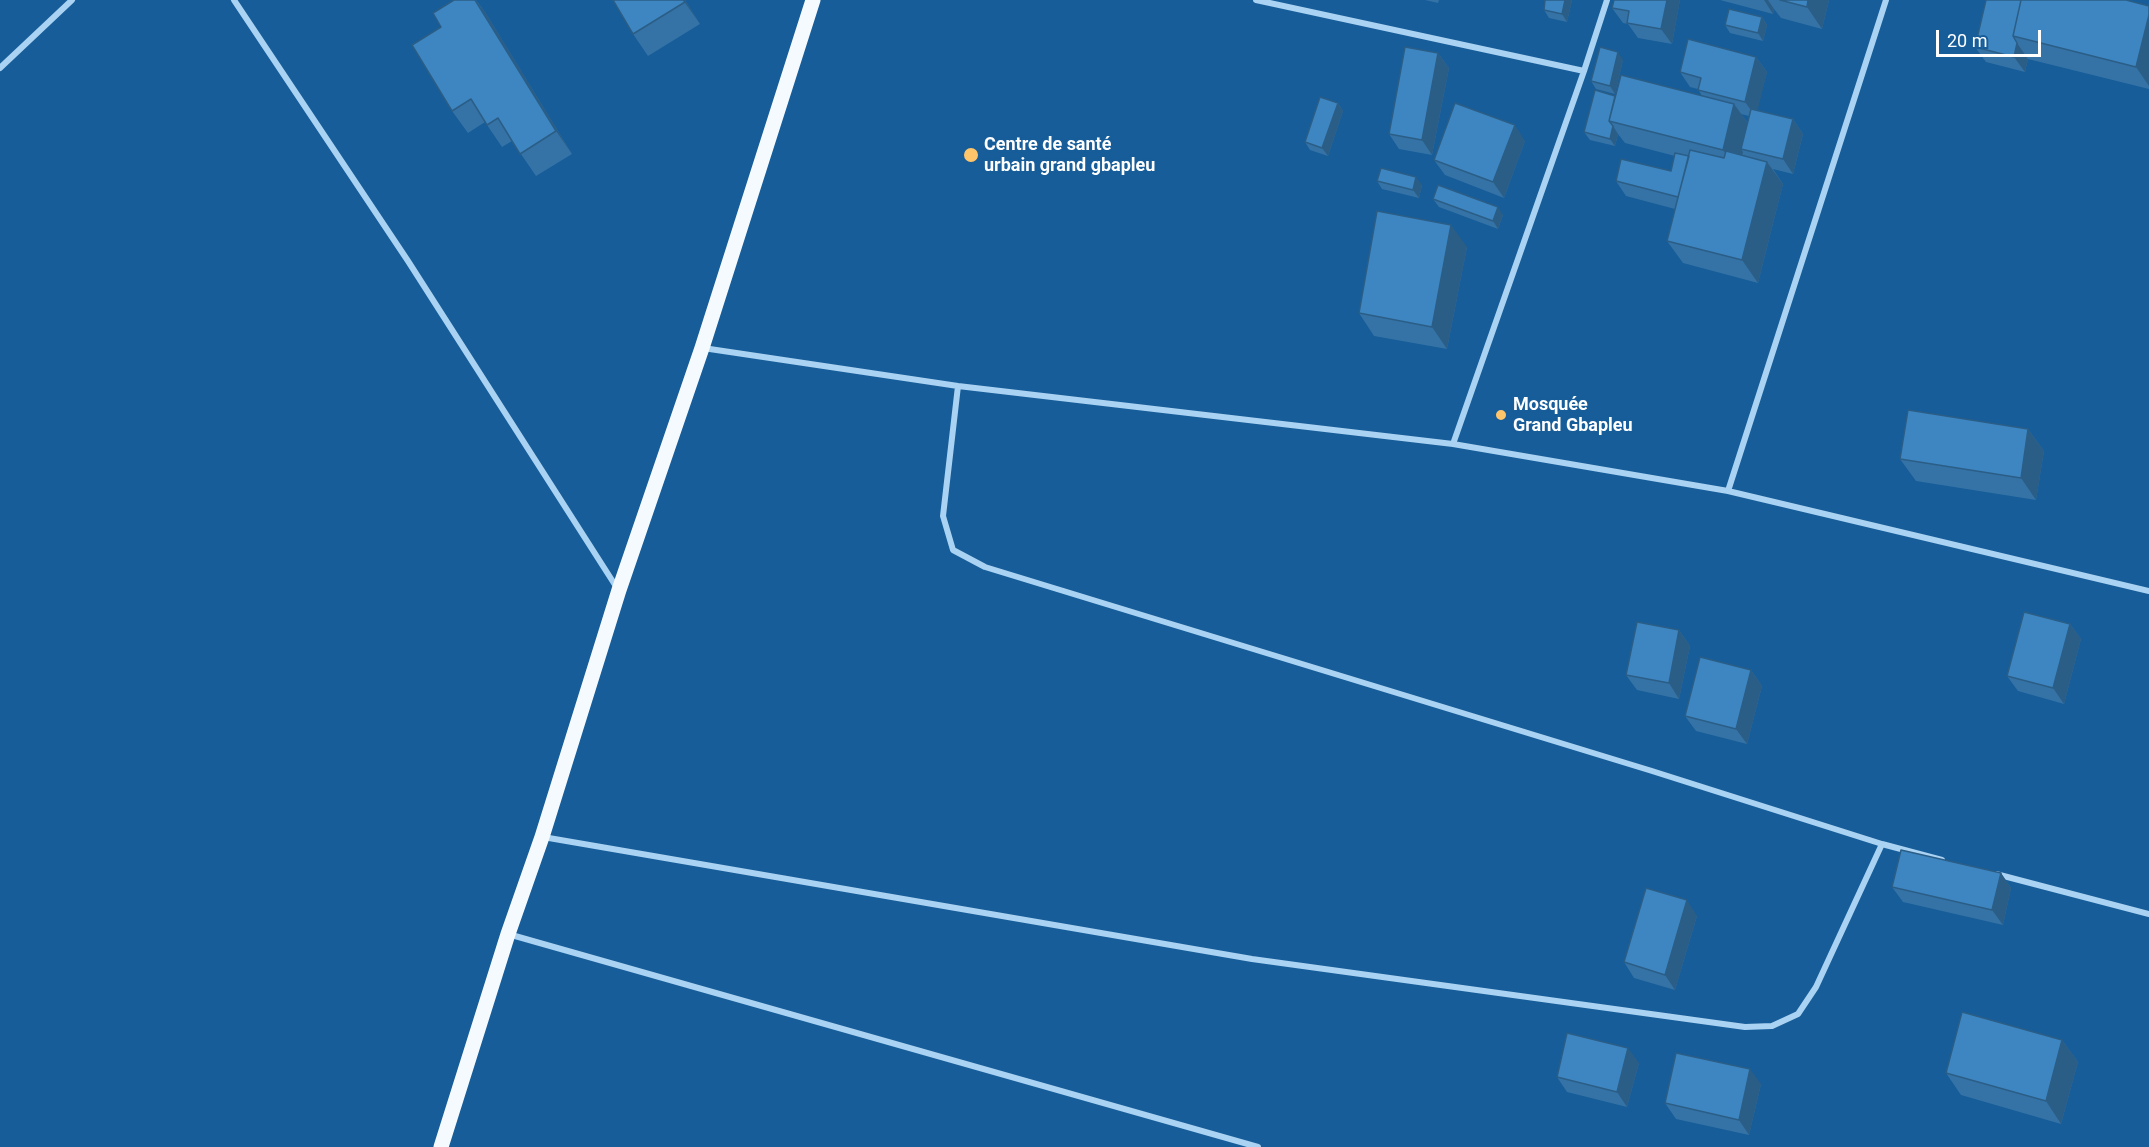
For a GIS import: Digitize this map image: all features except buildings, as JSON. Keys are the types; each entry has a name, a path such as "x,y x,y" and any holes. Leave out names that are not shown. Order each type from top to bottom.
{"main road":[{"path":"441,1147 619,591 702,348 813,0"}],"street":[{"path":"0,68 72,0"},
{"path":"234,0 408,261 619,591"},
{"path":"1256,0 1584,71"},
{"path":"1453,444 1607,0"},
{"path":"1728,491 1886,0"},
{"path":"702,348 958,386 1453,444 1728,491 2149,591"},
{"path":"958,386 943,516 953,550 985,567 1652,771 1882,844 1952,862"},
{"path":"542,837 1252,959 1745,1027 1772,1026 1798,1014 1816,987 1882,844"},
{"path":"1986,872 2149,914"},
{"path":"508,934 1258,1147"}],"place":[{"name":"Centre de santé urbain grand gbapleu","path":"971,155"},
{"name":"Mosquée Grand Gbapleu","path":"1501,415"}]}
